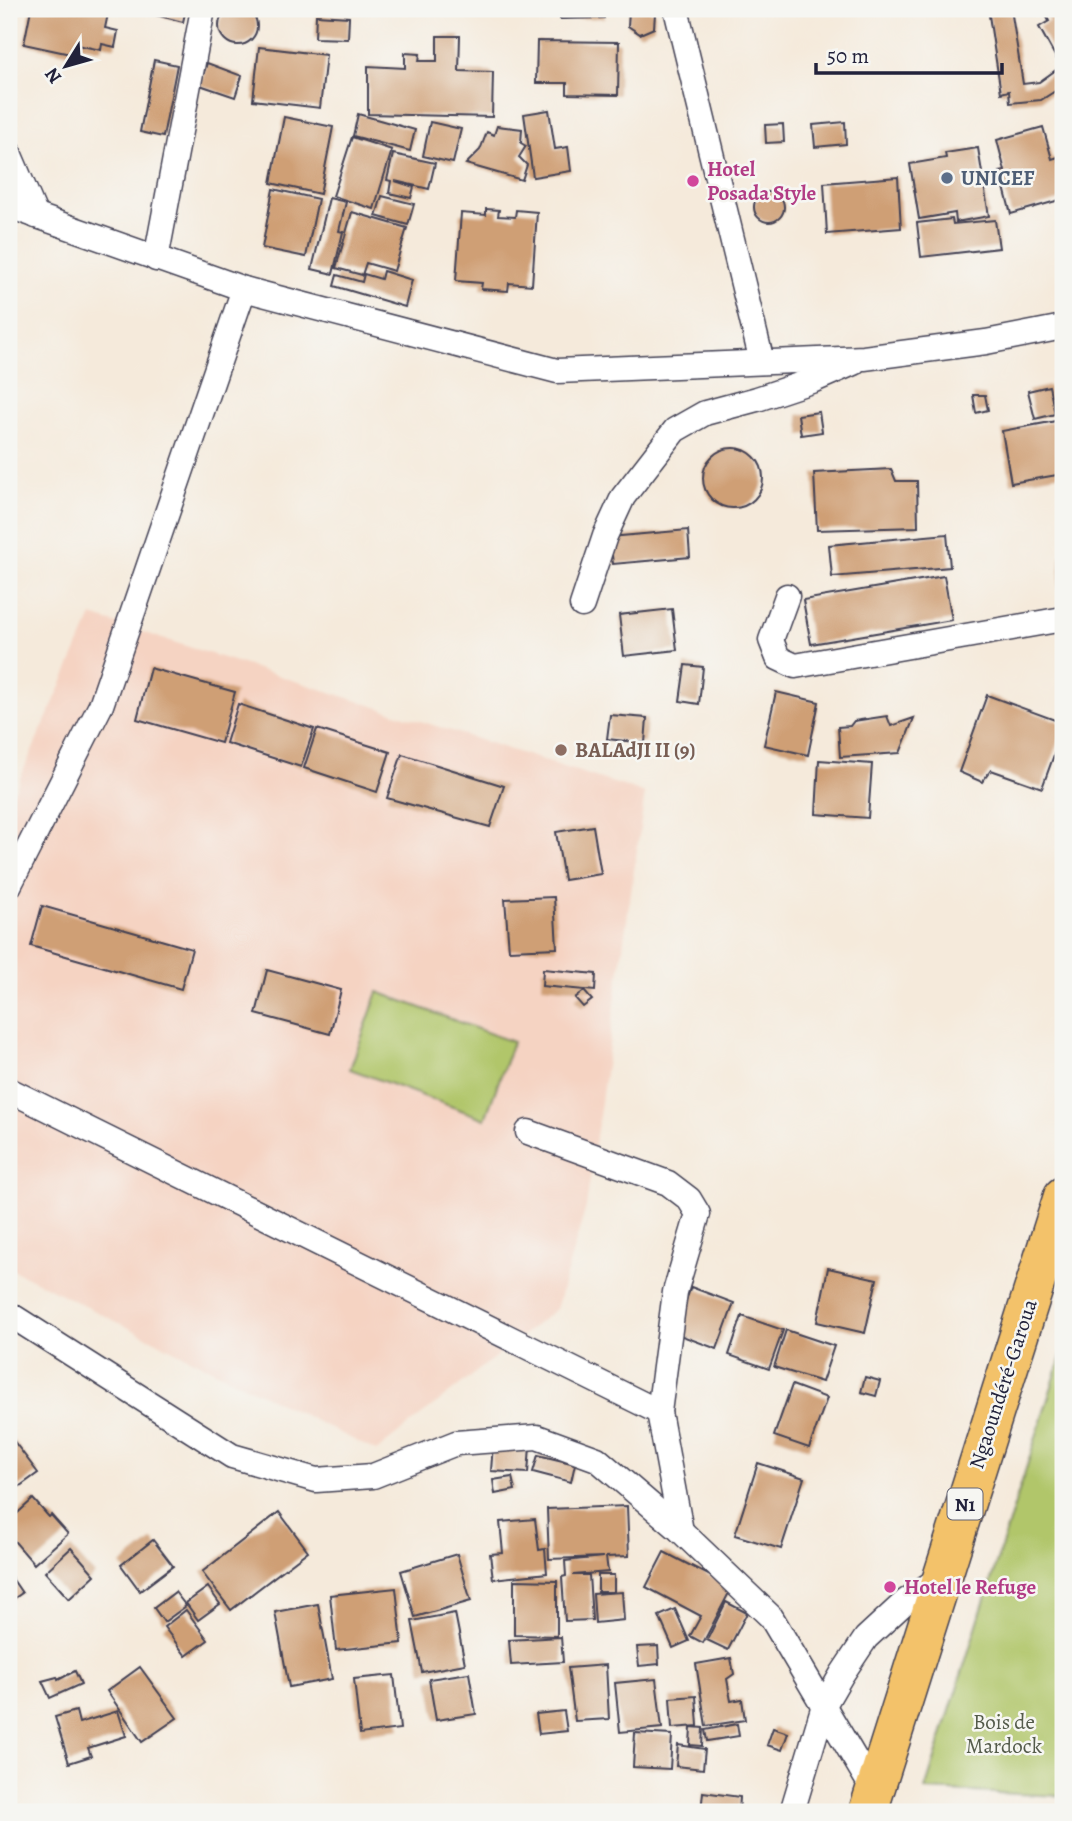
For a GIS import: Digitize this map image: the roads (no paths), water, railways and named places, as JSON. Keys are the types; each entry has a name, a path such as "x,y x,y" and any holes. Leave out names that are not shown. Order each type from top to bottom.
{"highway":[{"name":"Ngaoundéré-Garoua","path":"871,1802 1063,1196"}],"street":[{"path":"156,259 203,9"},
{"path":"676,9 762,362"},
{"path":"9,153 36,216"},
{"path":"9,206 244,289 557,371 864,358 986,342 1063,327"},
{"path":"9,886 101,705 244,289"},
{"path":"582,604 605,536 623,497 675,430 705,413 814,380 864,358"},
{"path":"788,596 771,640 778,658 795,666 1063,618"},
{"path":"9,1090 659,1412"},
{"path":"528,1132 668,1183 689,1199 698,1214 675,1292 659,1412 681,1531"},
{"path":"9,1314 232,1456 316,1480 373,1476 456,1443 537,1437 597,1459 681,1531 771,1617 824,1705 871,1802"},
{"path":"792,1812 824,1705 866,1638 906,1601 942,1576"}],"place":[{"name":"UNICEF","path":"947,178"},
{"name":"Hotel Posada Style","path":"693,181"},
{"name":"BALAdJI II (9)","path":"561,750"},
{"name":"Hotel le Refuge","path":"890,1587"}],"park label":[{"name":"Bois de Mardock","path":"1004,1734"}]}
